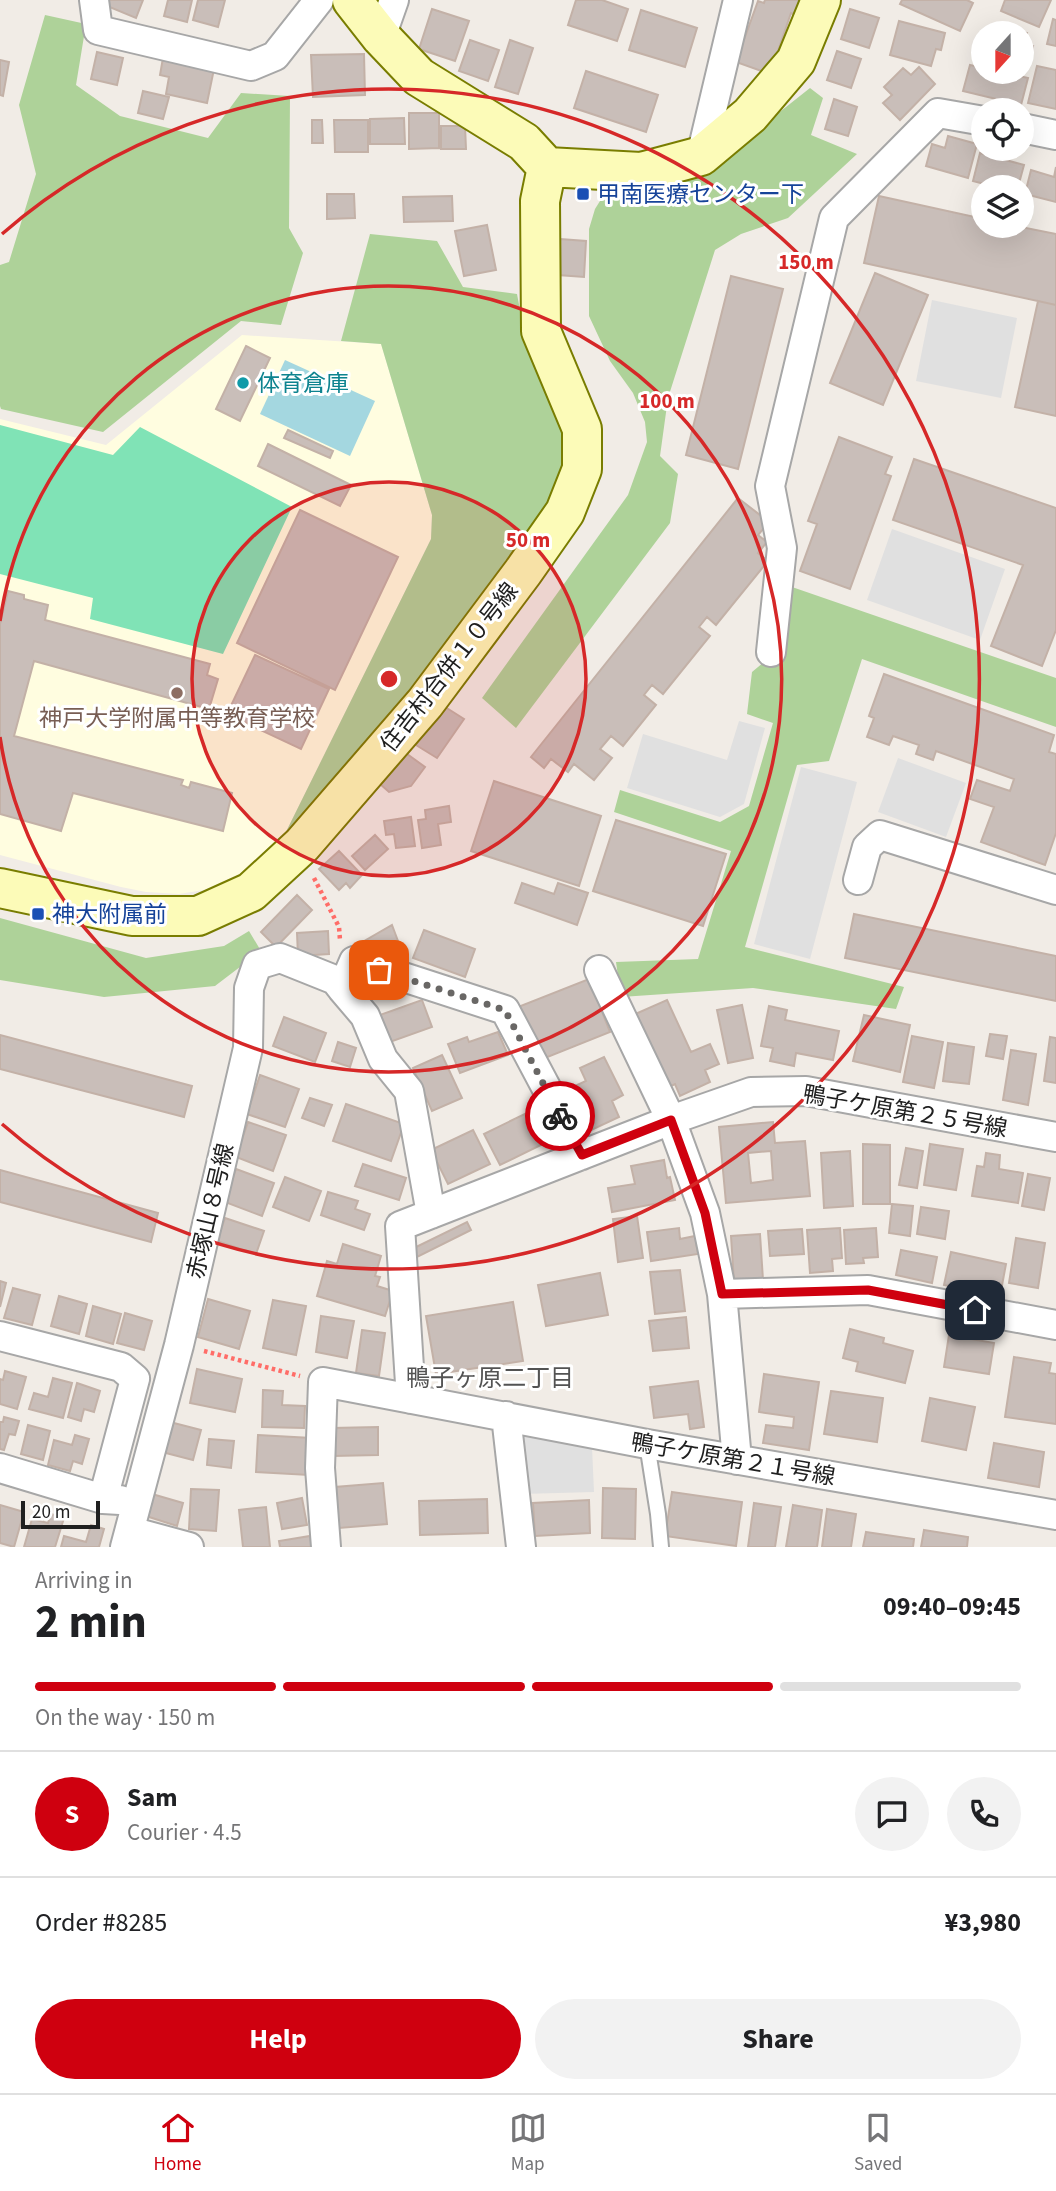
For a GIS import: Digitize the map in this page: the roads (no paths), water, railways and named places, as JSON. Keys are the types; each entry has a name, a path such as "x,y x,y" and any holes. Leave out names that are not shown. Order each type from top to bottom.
{"street":[{"path":"94,0 98,30 251,66 275,56 319,0"},
{"path":"352,0 381,37 419,77 524,142 547,167 641,172 701,156 750,115 796,61 821,0"},
{"path":"381,37 394,0"},
{"path":"701,156 738,0"},
{"path":"771,652 782,548 770,486 834,218 937,113 971,119"},
{"path":"1034,130 1056,135"},
{"name":"住吉村合併１０号線","path":"0,888 132,916 198,916 251,892 292,855 425,703 565,512 582,469 582,429 541,331 540,201 547,167"},
{"path":"858,880 867,847 880,835 1056,890"},
{"name":"赤塚山８号線","path":"127,1539 179,1345 248,1048 249,988 257,965 280,958 339,985"},
{"path":"430,1213 409,1091 383,1059 365,1016 339,985 354,961 505,1010 582,1155"},
{"path":"599,970 671,1120 705,1213 722,1294 737,1460"},
{"name":"鴨子ケ原第２５号線","path":"411,1399 400,1226 430,1213 751,1092 807,1091 1056,1137"},
{"path":"722,1294 868,1290 1056,1325"},
{"path":"0,1336 121,1367 135,1379 103,1499"},
{"name":"鴨子ケ原第２１号線","path":"327,1547 320,1468 323,1382 647,1444 1056,1515"},
{"path":"506,1416 521,1547"},
{"path":"0,1468 103,1499 137,1501"},
{"path":"127,1539 189,1547"}],"lane":[{"path":"647,1444 661,1547"}],"water":[{"path":"285,360 375,401 350,456 260,414"}],"place":[{"name":"甲南医療センター下","path":"583,194"},
{"name":"体育倉庫","path":"243,383"},
{"name":"神戸大学附属中等教育学校","path":"177,693"},
{"name":"神大附属前","path":"38,914"}],"district":[{"name":"鴨子ヶ原二丁目","path":"490,1378"}]}
